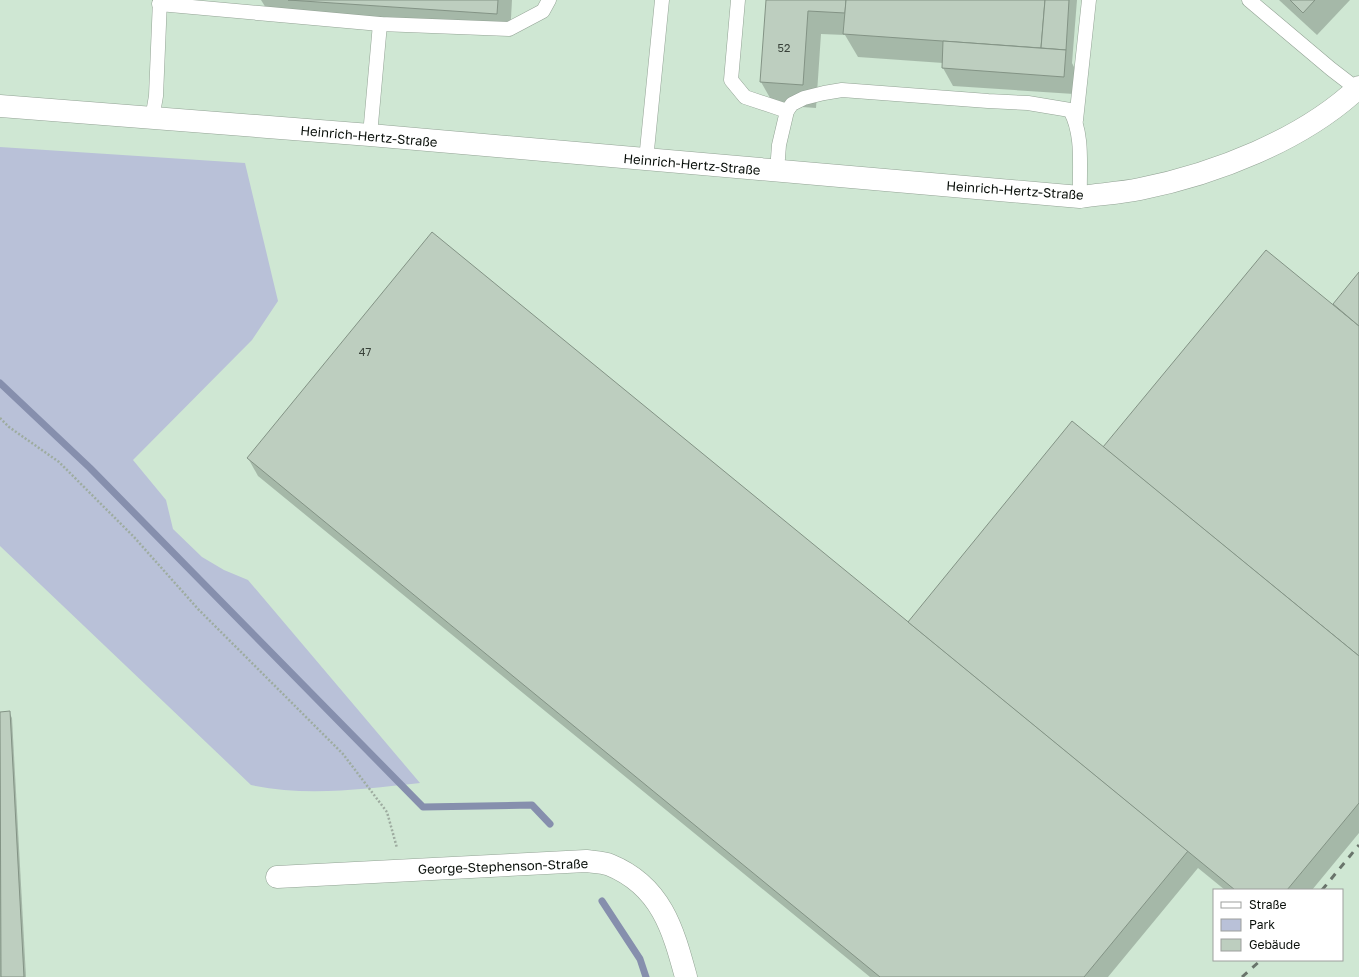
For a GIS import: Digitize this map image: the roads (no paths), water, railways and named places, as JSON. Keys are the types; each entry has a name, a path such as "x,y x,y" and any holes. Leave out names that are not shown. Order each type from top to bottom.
{"street":[{"name":"Heinrich-Hertz-Straße","path":"0,106 370,135 1080,197 1140,190 1199,174 1260,151 1318,119 1358,88"},
{"name":"George-Stephenson-Straße","path":"277,877 404,869 586,861 609,864 631,876 651,895 665,914 675,934 686,977"}],"lane":[{"path":"152,119 156,96 160,2 380,24 509,29 543,11 549,0"},
{"path":"646,160 662,0"},
{"path":"738,0 731,80 745,97 787,111"},
{"path":"1080,197 1079,135 1076,120 1088,0"},
{"path":"1249,0 1331,69 1358,88"},
{"path":"370,135 380,24"},
{"path":"777,171 779,145 787,111 792,104 804,98 842,90 1054,106 1070,110 1076,120"}],"waterway":[{"path":"0,383 90,468 423,807 532,805 550,824"},
{"path":"602,901 640,959 646,977"}],"railway":[{"path":"1323,889 1359,845"},
{"path":"1242,977 1260,961"}]}
